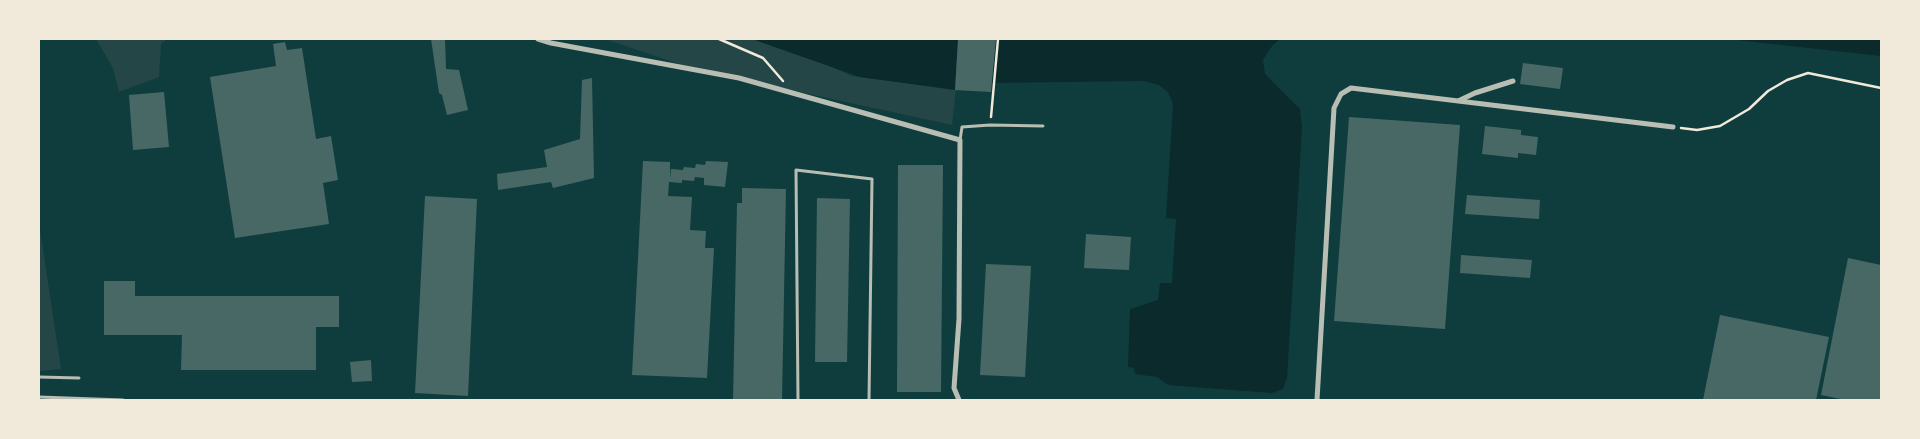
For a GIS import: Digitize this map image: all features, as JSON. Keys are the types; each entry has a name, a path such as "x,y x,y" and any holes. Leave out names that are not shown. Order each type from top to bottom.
{"street":[{"path":"538,39 739,78 960,140 959,319 954,388 959,400"},
{"path":"1457,101 1475,92 1514,81"},
{"path":"1318,400 1334,108 1341,94 1351,88 1673,127"}],"lane":[{"path":"960,140 962,127 990,125 1043,126"},
{"path":"798,400 796,170 872,180 869,400"},
{"path":"39,376 79,378"},
{"path":"39,396 123,400"}],"path":[{"path":"719,39 763,58 794,93"},
{"path":"990,125 998,39"},
{"path":"1673,127 1697,130 1720,126 1749,109 1768,91 1787,80 1808,73 1881,88"}],"shaded area":[{"path":"96,39 167,39 161,44 159,77 119,92 113,68"},
{"path":"605,39 770,39 852,76 956,89 952,125 694,69"},
{"path":"752,39 958,39 955,90 860,77"},
{"path":"996,39 1280,39 1272,46 1263,60 1265,74 1300,109 1302,128 1287,378 1283,389 1272,393 1168,385 1157,377 1135,374 1134,368 1128,367 1130,309 1158,300 1160,283 1172,283 1176,219 1166,218 1173,104 1168,92 1159,85 1143,81 992,83"},
{"path":"1728,39 1881,39 1881,56"},
{"path":"39,223 61,369 40,371 39,366"}],"building":[{"path":"431,39 445,39 446,69 459,70 468,110 447,115 442,95 439,93"},
{"path":"958,39 996,39 991,92 955,90"},
{"path":"285,42 287,50 302,48 316,139 331,136 338,180 323,183 329,224 235,238 210,77 276,66 273,44"},
{"path":"1523,63 1563,68 1560,89 1520,84"},
{"path":"592,78 594,178 553,188 551,182 498,190 497,174 547,167 544,150 580,139 582,80"},
{"path":"164,92 169,147 133,150 129,95"},
{"path":"1349,117 1460,125 1445,329 1334,321"},
{"path":"1485,126 1521,130 1521,135 1538,137 1536,155 1518,153 1518,158 1482,154"},
{"path":"643,161 670,162 670,178 671,169 695,168 696,164 705,165 706,161 728,162 725,187 704,185 704,178 695,177 694,181 682,180 682,183 669,182 668,196 692,197 690,230 706,231 705,248 714,248 707,378 632,375"},
{"path":"898,165 943,165 941,392 897,392"},
{"path":"742,188 786,189 782,400 733,400 737,203 742,203"},
{"path":"1467,195 1540,200 1539,219 1465,214"},
{"path":"425,196 477,199 468,396 415,393"},
{"path":"817,198 850,199 847,362 815,362"},
{"path":"1086,234 1131,237 1129,270 1084,268"},
{"path":"1461,255 1532,260 1530,278 1460,273"},
{"path":"1848,258 1881,265 1881,400 1846,400 1821,395"},
{"path":"986,264 1031,266 1025,377 980,375"},
{"path":"104,281 135,281 135,296 339,296 339,327 316,327 316,370 181,370 182,335 104,335"},
{"path":"1720,315 1829,337 1816,400 1703,400"},
{"path":"371,360 372,381 352,382 350,362"}]}
